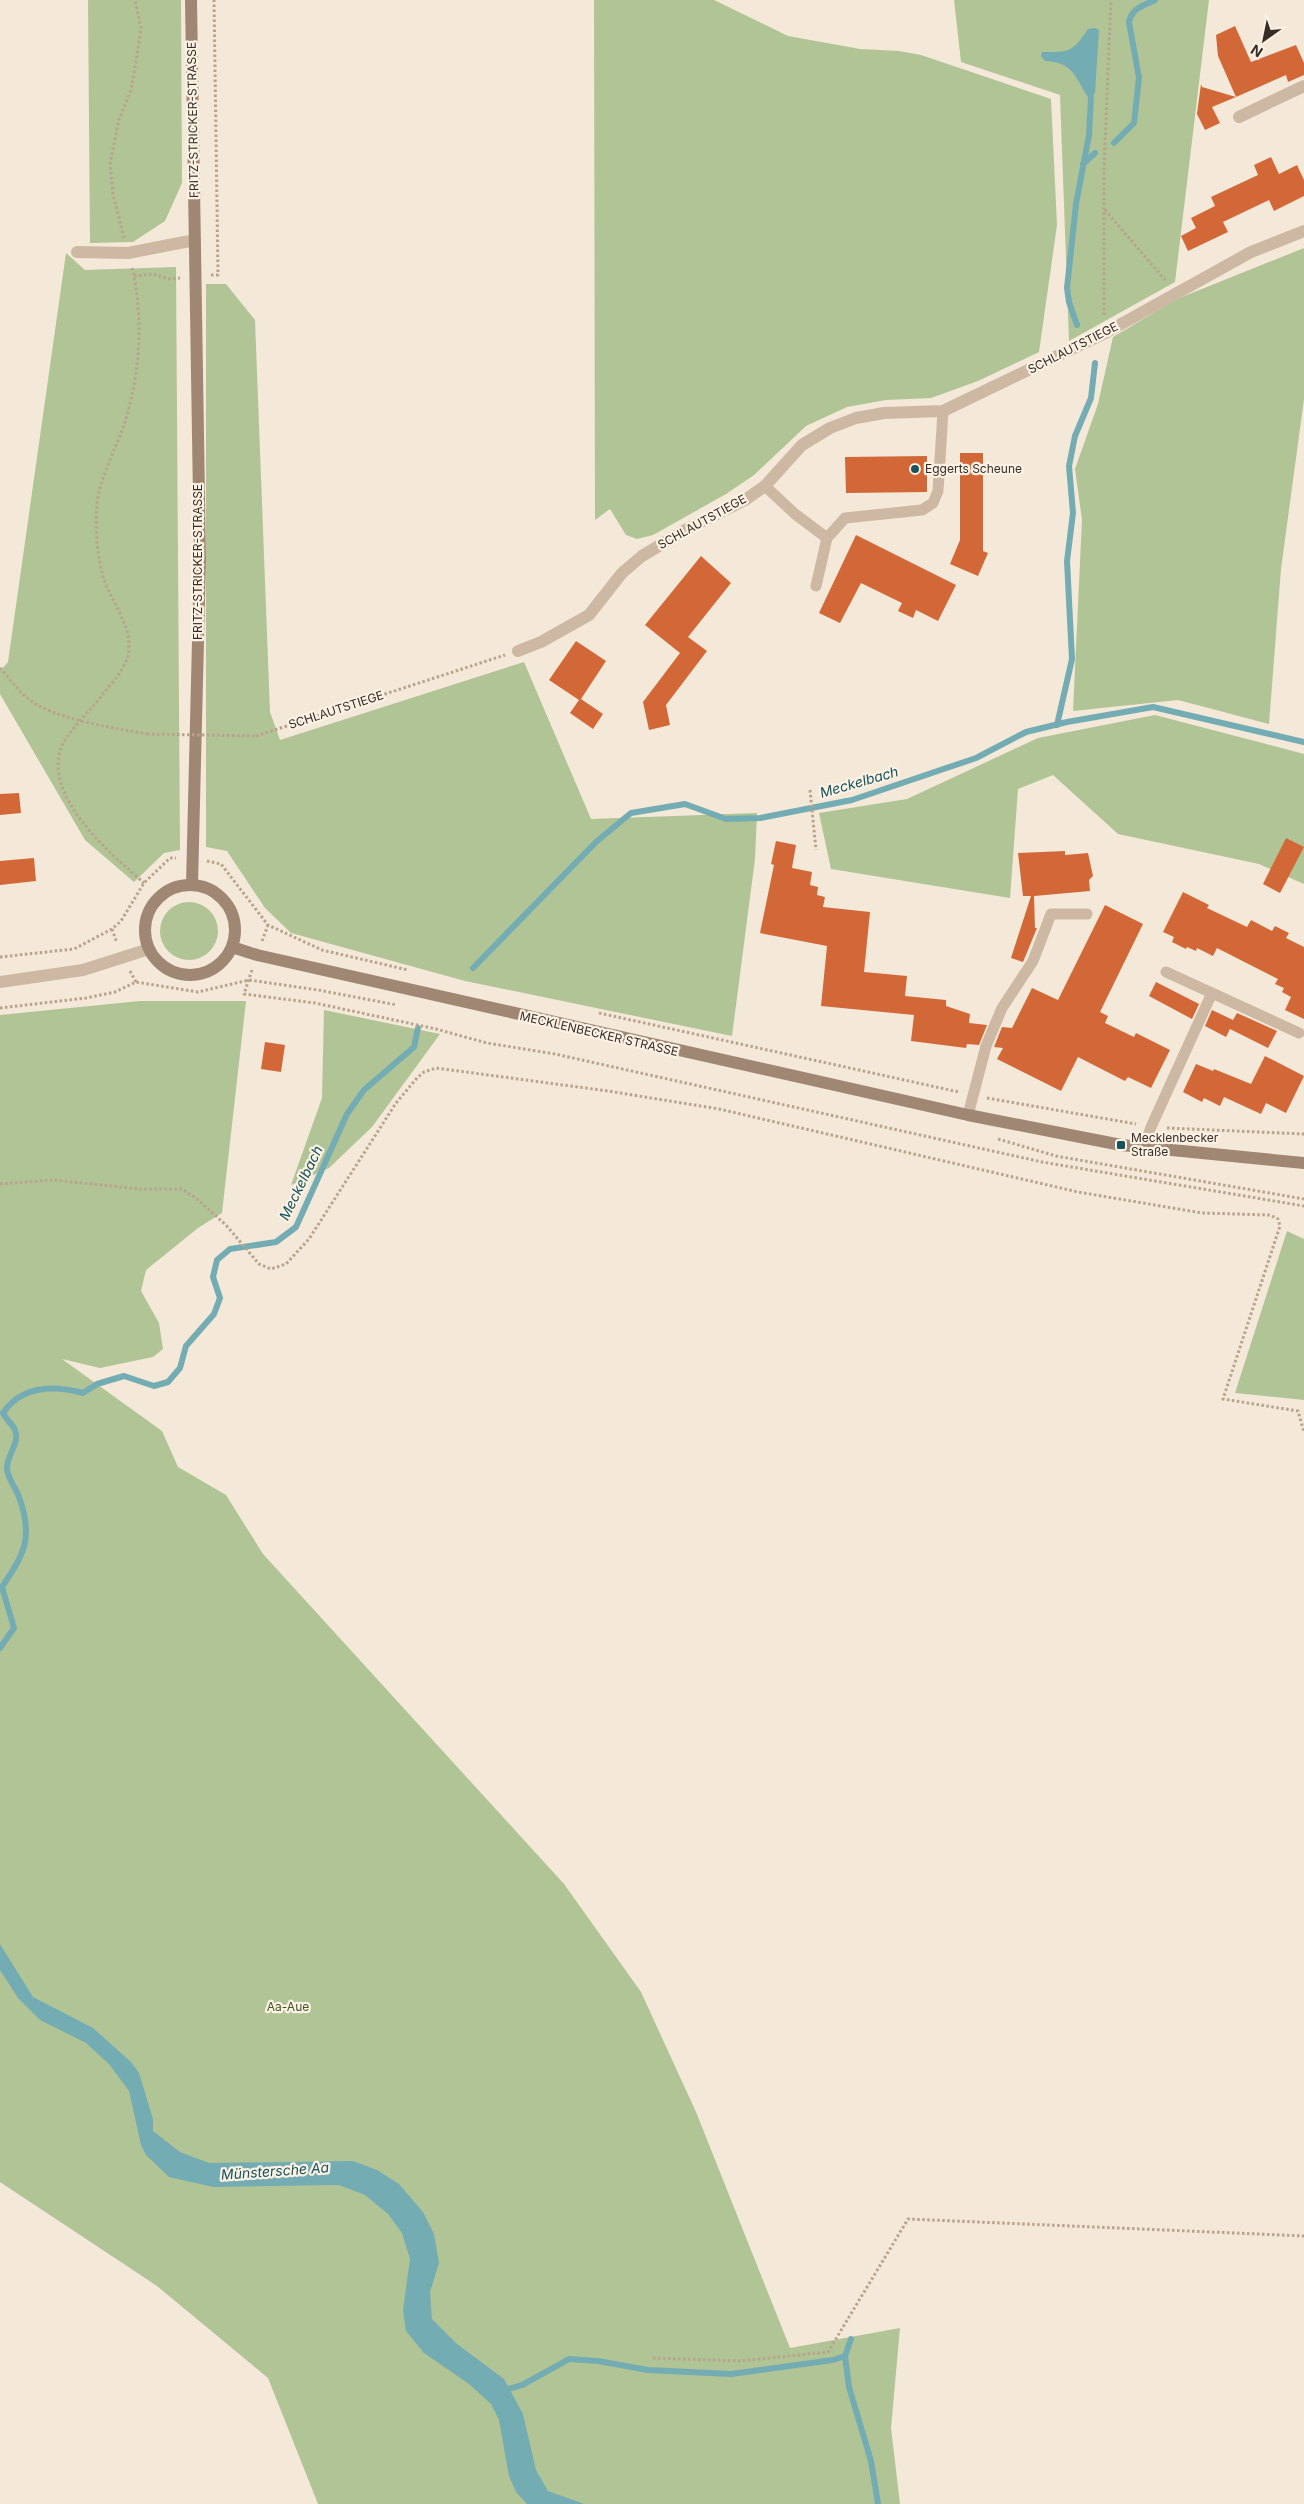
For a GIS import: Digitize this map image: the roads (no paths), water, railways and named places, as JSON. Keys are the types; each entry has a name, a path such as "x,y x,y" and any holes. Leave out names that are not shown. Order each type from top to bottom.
{"main road":[{"name":"FRITZ-STRICKER-STRASSE","path":"192,0 200,560 192,884"},
{"path":"192,884 210,889 223,899 232,913 235,930 232,947 222,962 207,971 190,975 173,972 160,963 149,949 144,931 147,914 158,897 174,887 192,884"},
{"name":"MECKLENBECKER STRASSE","path":"232,947 257,955 460,1002 968,1115 1144,1148 1304,1163"}],"street":[{"path":"1239,117 1304,86"},
{"name":"SCHLAUTSTIEGE","path":"518,651 541,642 589,615 622,573 642,556 687,529 745,500 765,486 802,445 830,428 856,418 884,413 943,412 1105,333 1251,252 1304,231"},
{"path":"77,252 128,254 195,240"},
{"path":"0,982 83,970 149,949"}],"lane":[{"path":"816,586 827,538 845,518 922,510 933,503 938,491 943,412"},
{"path":"765,486 795,514 827,538"},
{"path":"968,1115 986,1046 1002,1008 1033,961 1050,914 1087,914"},
{"path":"1166,972 1299,1033"},
{"path":"1144,1148 1151,1127 1212,993"}],"water":[{"path":"1095,28 1099,30 1095,93 1091,97 1087,96 1067,67 1045,61 1041,56 1042,52 1069,50 1078,43 1088,29"},
{"name":"Münstersche Aa","path":"0,1944 33,1997 93,2028 131,2062 139,2073 153,2119 153,2131 180,2152 209,2163 353,2161 377,2170 399,2184 423,2212 434,2234 439,2263 430,2292 432,2319 457,2344 504,2379 523,2414 536,2470 548,2491 584,2504 527,2504 516,2492 509,2476 499,2420 491,2404 469,2384 424,2353 406,2331 403,2310 410,2259 402,2233 388,2214 365,2195 339,2185 213,2187 169,2177 146,2155 141,2145 129,2091 109,2064 86,2043 40,2020 18,1998 0,1970"}],"waterway":[{"path":"1114,143 1134,123 1139,78 1129,22 1130,17 1135,10 1155,0"},
{"path":"1077,325 1069,302 1067,288 1076,204 1089,135 1091,97"},
{"path":"1083,164 1095,153"},
{"path":"1057,725 1072,659 1067,561 1073,513 1069,466 1075,436 1091,398 1095,363"},
{"name":"Meckelbach","path":"473,968 596,842 631,813 685,804 726,819 760,818 852,800 976,758 1026,732 1067,722 1153,707 1304,742"},
{"name":"Meckelbach","path":"0,1648 14,1628 2,1587 21,1555 26,1535 26,1524 19,1497 7,1469 16,1433 3,1413 19,1397 39,1390 50,1388 83,1393 97,1384 124,1376 154,1386 168,1382 180,1368 186,1346 214,1314 220,1298 213,1277 217,1260 230,1249 276,1242 296,1227 347,1114 364,1090 414,1047 418,1028"},
{"path":"502,2391 522,2385 569,2359 598,2361 648,2370 731,2374 833,2360 845,2356 851,2339"},
{"path":"845,2356 849,2387 871,2461 878,2504"}],"place":[{"name":"Eggerts Scheune","path":"915,469"},
{"name":"Mecklenbecker Straße","path":"1121,1145"}],"park label":[{"name":"Aa-Aue","path":"288,2007"}]}
